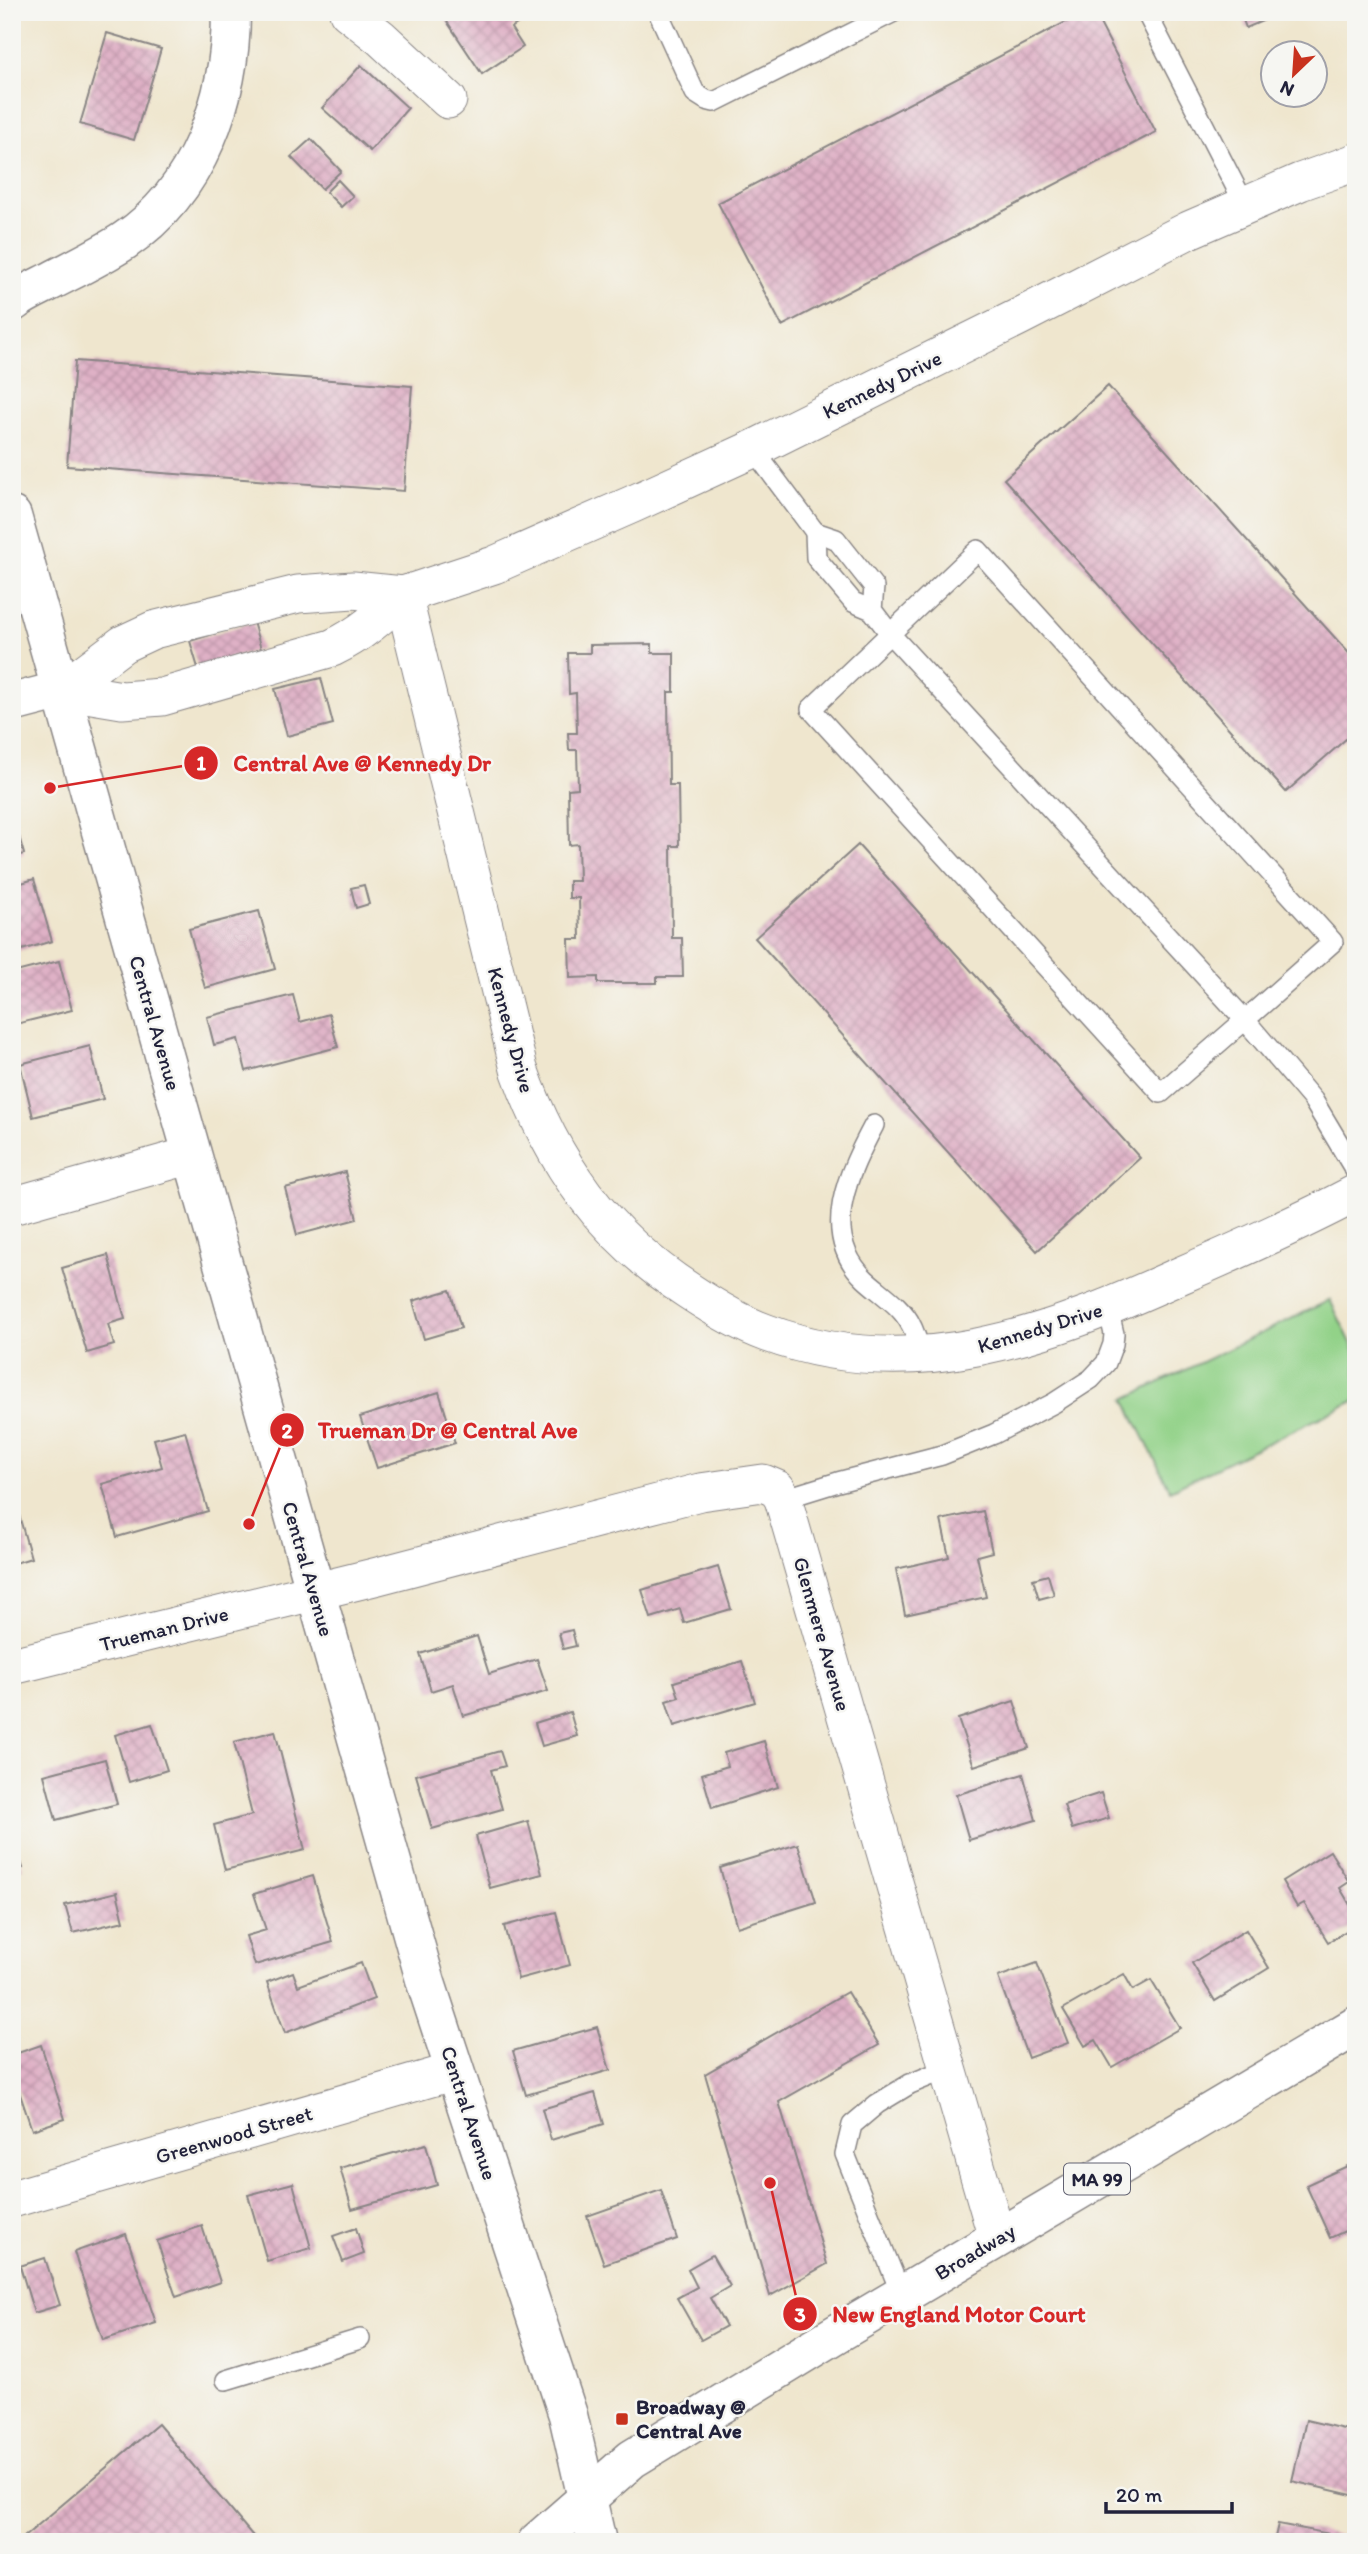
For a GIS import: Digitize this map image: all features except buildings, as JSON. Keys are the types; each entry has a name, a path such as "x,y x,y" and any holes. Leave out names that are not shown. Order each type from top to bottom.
{"street":[{"path":"14,299 125,240 152,218 176,192 195,164 219,104 229,49 231,12"},
{"path":"348,12 381,38 448,100"},
{"name":"Kennedy Drive","path":"12,703 62,690 123,644 153,630 298,594 353,590 403,595 494,565 753,449 1189,230 1300,182 1356,162"},
{"name":"Central Avenue","path":"12,516 426,1983 568,2415 597,2542"},
{"name":"Kennedy Drive","path":"62,690 141,700 205,686 332,648 380,617 403,595"},
{"name":"Kennedy Drive","path":"403,595 519,1069 539,1122 596,1213 646,1260 693,1294 765,1333 821,1349 872,1355 921,1355 965,1350 1026,1337 1108,1308 1306,1220 1356,1193"},
{"path":"12,1206 192,1154"},
{"path":"315,1591 700,1492 763,1483 777,1489 783,1499"},
{"name":"Glenmere Avenue","path":"783,1499 997,2238"},
{"name":"Trueman Drive","path":"12,1666 315,1591"},
{"name":"Broadway","path":"537,2542 632,2459 997,2238 1356,2026"},
{"name":"Greenwood Street","path":"12,2199 455,2071"}],"lane":[{"path":"658,12 695,93 714,102 894,12"},
{"path":"1146,12 1244,205"},
{"path":"753,449 815,532 816,558 853,602 872,610 891,635 1245,1020 1313,1100 1356,1172"},
{"path":"815,532 836,539 874,587 872,610"},
{"path":"978,550 1333,942 1245,1020 1161,1093 811,709 978,550"},
{"path":"874,1125 846,1182 841,1210 842,1241 856,1269 908,1320 921,1355"},
{"path":"783,1499 942,1455 994,1434 1054,1403 1081,1387 1106,1363 1114,1334 1108,1308"},
{"path":"902,2295 845,2154 852,2125 910,2084 949,2068"},
{"path":"226,2380 360,2339"}],"green space":[{"path":"1330,1300 1356,1353 1356,1400 1170,1490 1125,1399"}],"place":[{"name":"Central Ave @ Kennedy Dr","path":"50,788"},
{"name":"Trueman Dr @ Central Ave","path":"249,1524"},
{"name":"New England Motor Court","path":"770,2183"},
{"name":"Broadway @ Central Ave","path":"622,2419"}]}
